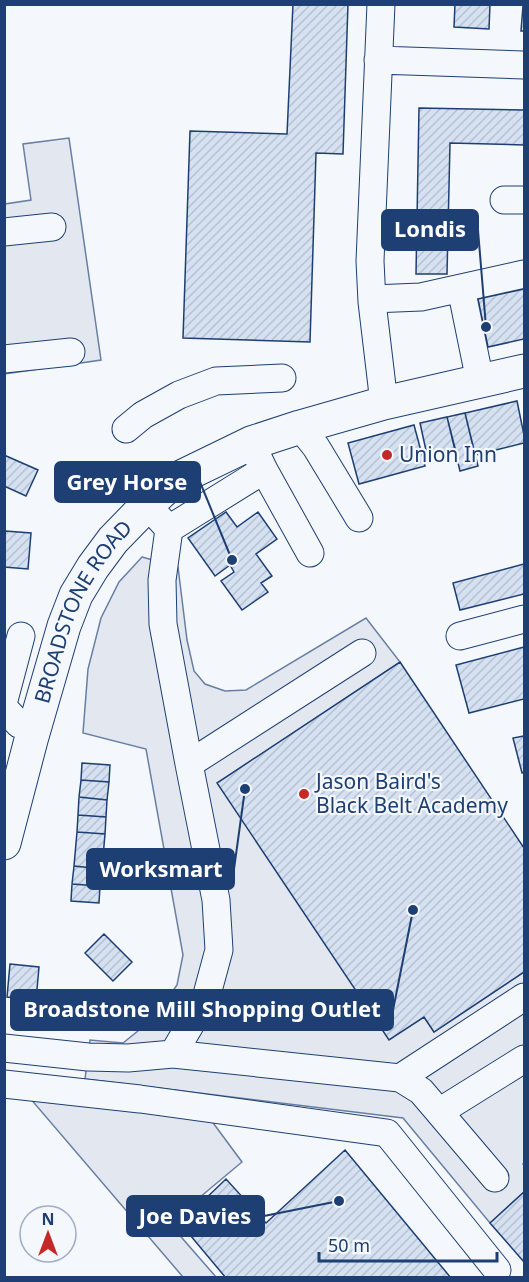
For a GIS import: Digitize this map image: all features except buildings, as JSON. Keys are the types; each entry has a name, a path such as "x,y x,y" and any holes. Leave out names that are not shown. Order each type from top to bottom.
{"main road":[{"name":"BROADSTONE ROAD","path":"4,843 34,728 64,626 76,595 113,540 147,505 181,477 258,457 300,427 384,403 525,371"}],"street":[{"path":"381,4 370,261 384,403"},
{"path":"378,60 525,65"},
{"path":"4,232 52,227"},
{"path":"372,299 421,297 525,274"},
{"path":"461,288 480,381"},
{"path":"4,358 71,352"},
{"path":"126,429 142,415 179,395 216,381 282,378"},
{"path":"300,427 316,447 359,518"},
{"path":"173,1054 206,998 219,950 216,900 163,624 162,580 169,529 258,457 310,553"},
{"path":"147,505 169,529"},
{"path":"460,636 525,618"},
{"path":"4,700 21,636"},
{"path":"189,764 362,653"},
{"path":"4,708 19,724 34,728"},
{"path":"400,1078 525,997"},
{"path":"4,1048 88,1057 128,1058 173,1054 400,1078 421,1091 495,1178"},
{"path":"439,1113 525,1059"},
{"path":"4,1084 140,1099 387,1133 497,1270"}],"shaded area":[{"path":"69,138 101,360 5,374 5,204 31,200 23,144"},
{"path":"142,557 178,567 187,640 194,671 205,684 225,691 246,690 366,618 400,662 218,783 424,1017 434,1032 524,972 524,1192 490,1223 403,1118 85,1079 90,1040 123,1043 154,1018 177,985 183,955 146,749 83,733 88,669 101,618 119,582"},
{"path":"29,1097 208,1116 242,1162 169,1223 216,1277 183,1277"}],"place":[{"name":"Londis","path":"486,327"},
{"name":"Union Inn","path":"387,455"},
{"name":"Grey Horse","path":"232,560"},
{"name":"Worksmart","path":"245,789"},
{"name":"Jason Baird's Black Belt Academy","path":"304,794"},
{"name":"Broadstone Mill Shopping Outlet","path":"413,910"},
{"name":"Joe Davies","path":"339,1201"}]}
